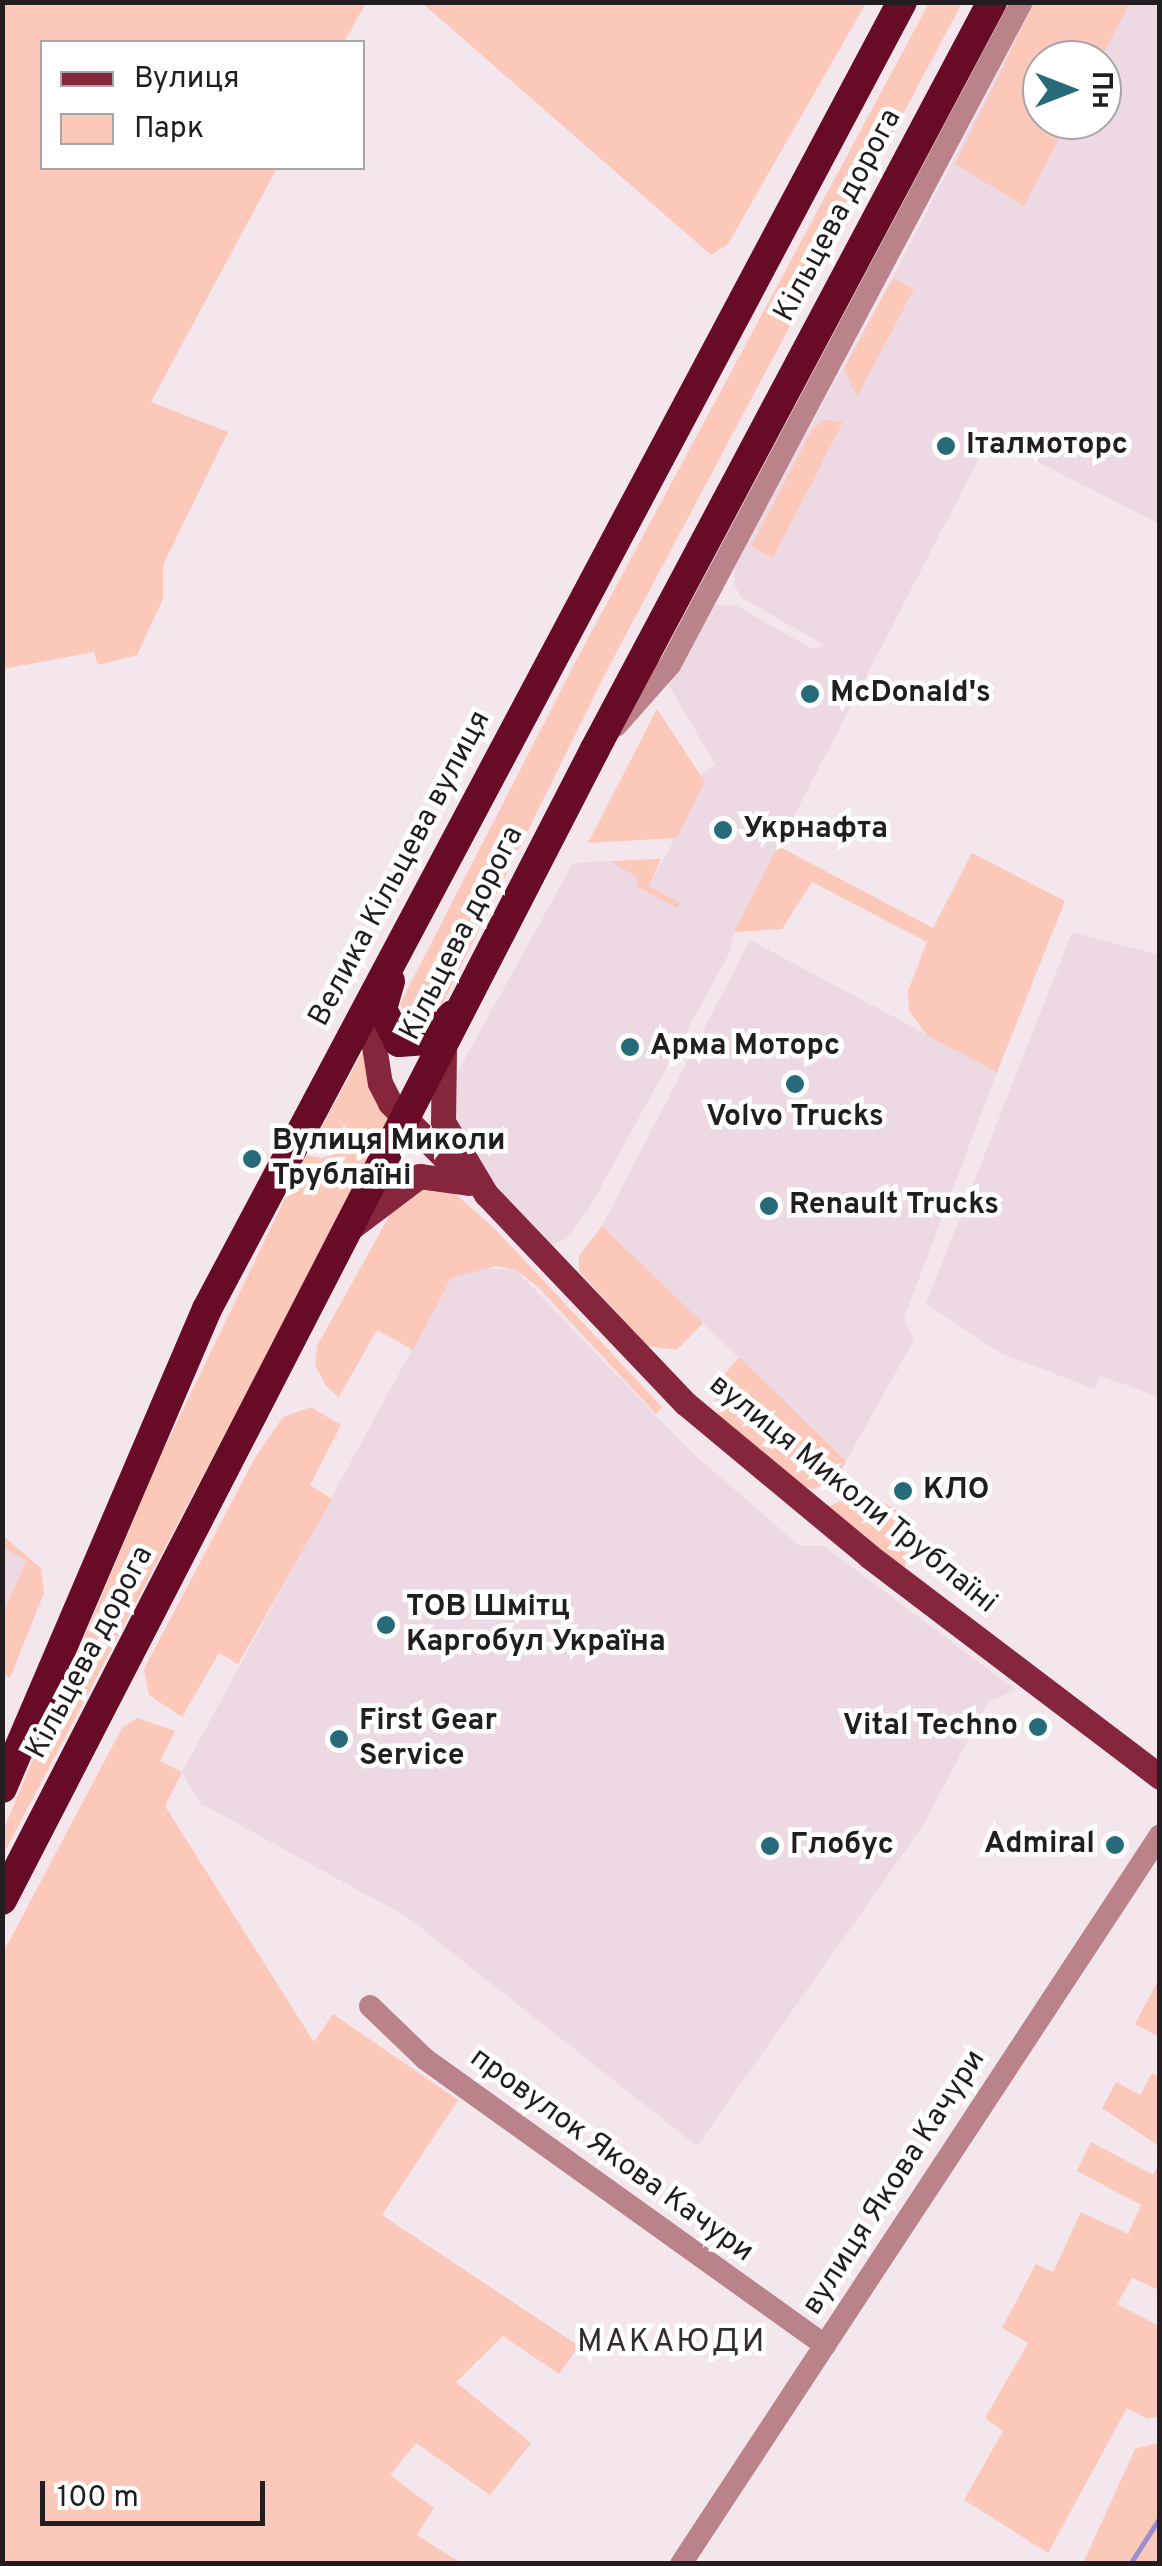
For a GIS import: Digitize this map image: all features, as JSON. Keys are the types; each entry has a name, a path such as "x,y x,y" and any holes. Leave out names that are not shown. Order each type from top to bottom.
{"highway":[{"name":"Велика Кільцева вулиця","path":"2,1788 207,1309 902,2"},
{"name":"Кільцева дорога","path":"2,1900 354,1226 595,749 992,2"},
{"path":"398,949 382,1009 390,1034 414,1046 472,995"}],"main road":[{"path":"382,1009 374,1069 390,1103 477,1189"},
{"name":"вулиця Миколи Трублаїні","path":"444,1050 442,1122 477,1189 728,1443 1160,1777"},
{"path":"354,1226 419,1176 445,1174 477,1189"}],"street":[{"path":"595,749 670,664 1022,2"},
{"name":"вулиця Якова Качури","path":"681,2564 1160,1835"},
{"name":"провулок Якова Качури","path":"370,2006 424,2059 825,2345"}],"shaded area":[{"path":"1034,3 1159,3 1159,524 990,437 734,932 730,952 591,1205 566,1239 548,1245 453,1137 455,1077 573,863 610,861 636,877 638,887 680,904 649,886 705,783 700,776 715,764 668,684 710,605 737,606 813,649 824,645 742,598 734,585 734,564 893,277"},
{"path":"1072,932 1159,955 1159,1397 1101,1376 1095,1389 1000,1353 926,1304"},
{"path":"750,940 997,1072 904,1318 914,1340 846,1461 602,1226"},
{"path":"475,1267 516,1270 690,1451 800,1546 824,1546 1016,1690 988,1702 924,1824 697,2146 407,1917 200,1803 182,1772 451,1278"},
{"path":"3,1547 26,1561 3,1613"}],"green space":[{"path":"3,2 366,3 345,40 40,40 40,170 276,170 151,402 228,432 163,565 163,599 137,655 98,665 94,652 3,669"},
{"path":"422,3 866,3 728,244 711,255"},
{"path":"929,3 962,3 606,672 439,1011 413,1026 400,1004 577,659"},
{"path":"1034,3 1130,3 1111,40 1022,40 1022,140 1059,140 1024,206 955,164"},
{"path":"893,278 914,289 857,397 844,369"},
{"path":"826,420 843,422 773,558 751,546 813,428"},
{"path":"657,709 705,782 677,838 588,843"},
{"path":"778,846 933,928 972,853 1065,901 997,1072 928,1036 909,1011 908,991 927,942 812,882 782,929 734,932"},
{"path":"661,859 649,886 680,903 677,908 638,887 636,877 610,861"},
{"path":"363,1051 393,1115 382,1136 370,1132 311,1147"},
{"path":"377,1145 3,1855 2,1833 160,1457 306,1155 322,1158"},
{"path":"428,1188 454,1193 495,1229 662,1407 656,1414 538,1287 516,1270 496,1266 451,1278 413,1350 377,1330 339,1397 326,1386 315,1365 317,1346 397,1202"},
{"path":"602,1226 703,1323 677,1350 647,1346 579,1271 579,1256"},
{"path":"739,1357 846,1461 839,1475 814,1489 797,1485 719,1418 713,1388"},
{"path":"311,1407 341,1425 310,1485 332,1499 238,1664 219,1653 182,1717 149,1695 144,1669 256,1456 283,1417"},
{"path":"848,1497 877,1499 908,1517 914,1531 904,1568 822,1510"},
{"path":"2,1535 41,1568 44,1593 10,1678 3,1674 3,1613 26,1561 3,1547"},
{"path":"137,1718 175,1731 160,1761 182,1772 165,1806 314,2042 333,2014 458,2100 382,2215 579,2346 559,2374 503,2336 456,2382 531,2443 490,2495 416,2443 390,2475 434,2508 417,2535 461,2563 3,2563 3,1953 122,1728"},
{"path":"1159,1979 1159,2037 1135,2024"},
{"path":"1152,2073 1159,2078 1159,2146 1102,2108 1116,2082 1140,2095"},
{"path":"1091,2142 1153,2175 1159,2164 1159,2290 1132,2278 1117,2304 1159,2326 1159,2416 1148,2419 1127,2408 1048,2553 964,2500 1003,2431 985,2418 1028,2343 1002,2328 1036,2264 1053,2272 1081,2212 1128,2234 1141,2205 1077,2171"},
{"path":"1158,2443 1159,2563 1083,2563 1135,2449"}],"waterway":[{"path":"1130,2564 1160,2517"}],"place":[{"name":"Італмоторс","path":"946,446"},
{"name":"McDonald's","path":"810,694"},
{"name":"Укрнафта","path":"723,830"},
{"name":"Арма Моторс","path":"630,1047"},
{"name":"Volvo Trucks","path":"795,1084"},
{"name":"Вулиця Миколи Трублаїні","path":"252,1159"},
{"name":"Renault Trucks","path":"769,1206"},
{"name":"КЛО","path":"903,1491"},
{"name":"ТОВ Шмітц Каргобул Україна","path":"386,1625"},
{"name":"Vital Techno","path":"1038,1727"},
{"name":"First Gear Service","path":"339,1739"},
{"name":"Admiral","path":"1115,1845"},
{"name":"Глобус","path":"770,1846"}],"district":[{"name":"МАКАЮДИ","path":"672,2343"}]}
